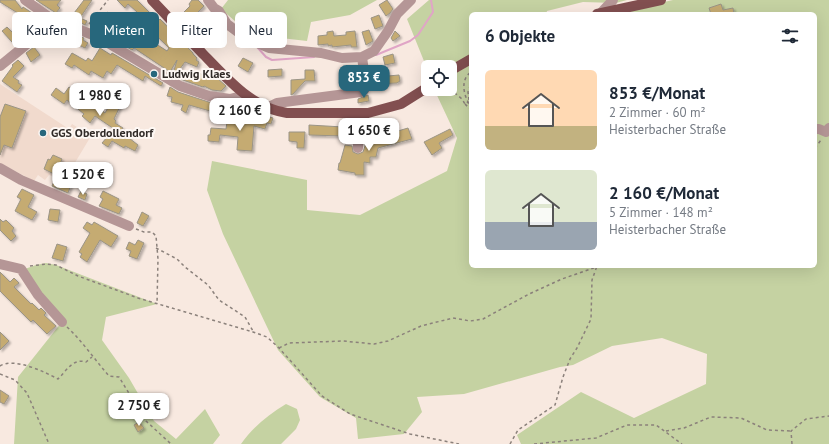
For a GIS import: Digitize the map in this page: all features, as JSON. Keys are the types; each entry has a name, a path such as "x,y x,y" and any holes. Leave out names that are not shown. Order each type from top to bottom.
{"main road":[{"path":"152,0 236,88 245,95 278,112 368,113 393,107 421,92"},
{"path":"604,12 661,0"},
{"path":"457,68 469,60"}],"street":[{"path":"25,0 42,12"},
{"path":"208,0 214,8 219,11 227,24 246,38 269,48 342,58 362,57 374,51 388,31 397,14 411,0"},
{"path":"600,12 612,0"},
{"path":"84,30 180,86 209,96 230,100 245,95"},
{"path":"0,66 22,48"},
{"path":"268,108 277,102 361,92 366,86 362,57"},
{"path":"358,113 358,148"},
{"path":"817,129 828,130"},
{"path":"0,168 21,180 129,226"},
{"path":"0,264 21,269 38,295 62,322"}],"path":[{"path":"84,30 108,0"},
{"path":"468,101 463,86 465,79 469,74"},
{"path":"465,104 468,101 469,89"},
{"path":"457,95 469,108"},
{"path":"817,145 828,130"},
{"path":"129,226 144,232 152,232 156,236 158,258 157,304"},
{"path":"156,248 177,259 208,285 219,300 245,317 253,332"},
{"path":"21,269 34,264 56,265 78,276 115,290 267,337 279,348 322,396 350,414 410,434 460,444"},
{"path":"279,348 289,343 344,341 374,344 388,341 421,326 452,318 470,321 483,318 562,279 592,268"},
{"path":"510,444 518,430 555,405 570,359 591,319 592,280 597,268"},
{"path":"62,322 78,337 92,357 109,376 119,377 146,421 171,444"},
{"path":"0,366 2,364 14,362 44,372 58,379 73,363 80,360 86,362 92,357"},
{"path":"0,374 15,380 27,393 49,444"},
{"path":"664,431 684,428 711,417 741,418 767,430 791,431 806,419 829,416"},
{"path":"534,444 596,438 627,425 656,425 682,444"},
{"path":"791,431 792,444"}],"shaded area":[{"name":"GGS Oberdollendorf","path":"0,84 69,129 72,124 91,136 64,181 49,175 45,180 38,175 34,181 0,163"}],"green space":[{"path":"228,0 377,0 350,15 311,22 307,41 287,39 287,12 235,12 235,21 227,14 227,12 221,9"},
{"path":"429,0 627,0 616,3 583,2 547,12 469,12 469,58 457,64 457,60 424,60 407,19"},
{"path":"673,0 829,0 829,444 521,444 517,435 581,392 634,418 706,384 707,354 662,338 612,346 573,365 560,367 464,394 417,397 422,412 404,434 358,439 356,418 320,397 278,350 223,234 207,190 212,161 307,180 307,210 360,215 447,171 457,138 437,96 457,96 457,70 469,63 469,268 817,268 817,12 617,12"},
{"path":"46,263 56,265 157,304 106,317 102,340 129,378 154,421 176,439 205,409 220,435 213,444 14,444 18,377 61,323 22,270"},
{"path":"286,404 297,409 300,420 296,429 281,444 241,444 261,422"}],"building":[{"path":"0,0 15,0 22,9 23,7 30,12 16,12 0,2"},
{"path":"36,0 61,0 57,5 60,8 57,12"},
{"path":"84,0 92,0 82,15 82,12 75,12"},
{"path":"117,0 137,0 149,12 137,12 128,4 125,8"},
{"path":"192,0 198,0 204,6 198,12 184,12 190,6 189,4"},
{"path":"387,0 393,9 386,16 379,5"},
{"path":"721,4 723,10 733,8 734,12 710,12 709,8"},
{"path":"379,15 383,26 375,29 371,18"},
{"path":"82,19 87,21 85,25 82,23"},
{"path":"160,19 167,26 167,46 159,38"},
{"path":"7,27 12,32 12,42 2,31"},
{"path":"369,30 373,41 366,45 362,32"},
{"path":"333,31 334,36 346,35 346,32 355,31 357,47 351,47 351,45 332,47 332,45 328,46 328,44 318,45 318,36 327,35 327,32"},
{"path":"395,31 400,36 393,41 391,38"},
{"path":"82,37 84,38 83,40 88,43 85,48 82,47"},
{"path":"159,46 167,51 169,48 188,48 199,62 197,67 185,62 177,73 191,79 194,71 208,77 210,74 226,86 221,91 212,90 183,80 173,74 177,60 170,72 134,48 159,48"},
{"path":"35,48 40,55 31,62 26,53"},
{"path":"100,48 111,55 112,53 163,83 161,86 145,76 143,81 117,65 111,74 107,71 103,78 91,71 89,75 74,65 72,68 65,64 72,53 86,61 88,58 92,61"},
{"path":"393,54 395,63 385,65 383,57"},
{"path":"243,58 253,63 248,72 238,66"},
{"path":"18,60 24,66 13,77 22,85 17,92 2,81 13,66 12,65"},
{"path":"282,69 282,76 268,77 268,70"},
{"path":"305,70 314,70 315,81 305,81 291,95 291,80 305,79"},
{"path":"354,70 355,86 346,86 345,71"},
{"path":"387,72 388,76 399,75 400,81 397,83 374,84 373,73"},
{"path":"69,87 74,90 71,95 88,108 92,103 105,113 115,95 123,100 114,119 116,121 115,123 123,128 121,132 130,136 129,138 138,145 135,151 125,146 124,148 112,141 108,147 102,143 114,129 95,116 90,123 82,116 84,114 67,100 64,104 51,95 56,88 64,94"},
{"path":"170,87 178,92 227,108 224,117 216,115 217,113 189,105 186,113 181,110 183,105 171,102 172,97 167,96"},
{"path":"368,95 369,101 358,103 358,99"},
{"path":"5,104 26,111 12,148 4,145 0,155 0,117"},
{"path":"264,115 273,118 271,124 267,123 265,129 254,126 252,151 237,150 238,137 220,135 219,142 208,141 208,135 210,135 211,128 226,129 227,122 244,123 245,117 262,122"},
{"path":"309,125 343,127 342,136 309,135"},
{"path":"408,128 412,139 378,148 376,157 370,157 370,163 364,162 364,175 355,175 355,173 338,170 345,145 352,146 353,152 358,154 363,152 366,143 383,143 381,136"},
{"path":"450,129 453,135 439,143 442,148 432,155 424,142"},
{"path":"289,132 305,132 304,148 297,148 297,142 289,141"},
{"path":"53,155 62,159 56,175 44,169 48,159 50,160"},
{"path":"55,179 71,185 68,193 52,186"},
{"path":"22,189 34,195 28,207 37,212 32,220 15,211 21,199 17,197"},
{"path":"81,191 87,194 85,200 78,197"},
{"path":"103,191 119,199 116,205 122,208 119,214 99,206 103,199 100,197"},
{"path":"50,209 60,210 58,222 48,220"},
{"path":"142,212 149,216 143,226 137,223"},
{"path":"0,219 3,222 6,220 14,228 12,231 16,236 11,241 0,230"},
{"path":"87,222 92,225 94,222 118,236 111,247 100,240 87,262 80,257 82,254 79,252 90,233 83,228"},
{"path":"138,240 144,243 137,259 129,256 131,251 126,249 129,242 135,245"},
{"path":"57,244 67,247 63,261 52,258"},
{"path":"0,272 10,282 14,278 19,283 14,287 31,304 32,303 39,310 41,308 46,313 44,315 56,326 47,334 33,320 31,322 0,291"},
{"path":"0,332 9,341 0,350"},
{"path":"0,390 9,396 4,404 0,402"},
{"path":"139,422 144,428 138,432 134,425"}],"waterway":[{"path":"376,55 410,41 418,35 433,12 431,0"},
{"path":"258,48 266,57 272,60 314,57"}],"place":[{"name":"Ludwig Klaes","path":"154,74"},
{"name":"GGS Oberdollendorf","path":"43,133"}]}
